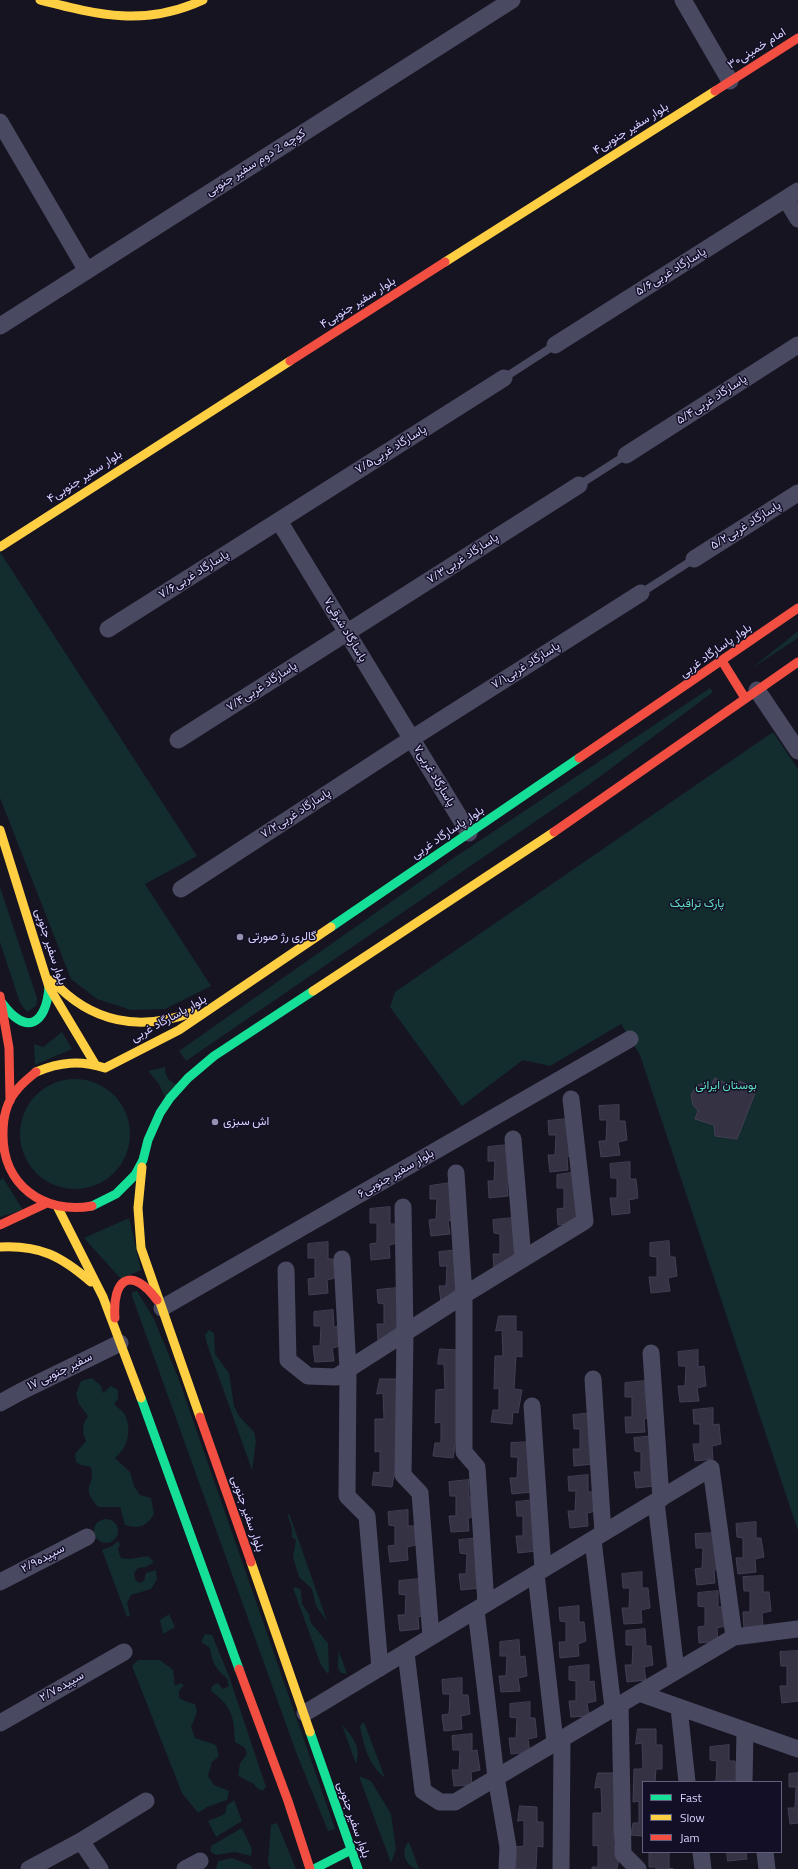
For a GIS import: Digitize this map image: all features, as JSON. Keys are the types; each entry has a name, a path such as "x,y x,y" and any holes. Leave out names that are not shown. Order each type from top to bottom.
{"main road":[{"path":"40,0 94,13 123,17 156,15 193,6 203,0"},
{"name":"امام خمینی۳۰","path":"730,81 798,38"},
{"name":"بلوار سفیر جنوبی۴","path":"0,547 106,477 730,81"},
{"name":"بلوار پاسارگاد غربی","path":"95,1064 105,1068 179,1030 798,608"},
{"path":"722,661 751,694"},
{"path":"95,1064 76,1061 56,1064 37,1072 21,1084 4,1114 1,1129 3,1151 12,1173 27,1191 47,1203 74,1208 91,1206 108,1200 122,1190 134,1178 143,1162 154,1125 166,1104 192,1074 214,1056 582,813 798,662"},
{"name":"بلوار سفیر جنوبی","path":"0,830 49,987 95,1064"},
{"path":"42,966 53,982 81,1005 94,1012 114,1018 150,1023 188,1014 222,1002"},
{"path":"1,999 7,1011 13,1017 27,1023 34,1022 41,1017 46,1009 49,987"},
{"path":"1,999 7,1031 11,1082 10,1101"},
{"name":"بلوار سفیر جنوبی","path":"143,1162 137,1200 138,1229 141,1248 358,1869"},
{"path":"0,1225 47,1203"},
{"path":"57,1206 103,1297 158,1442 288,1801 310,1869"},
{"path":"0,1247 31,1248 51,1254 72,1264 99,1290"},
{"path":"120,1343 113,1302 118,1286 124,1281 133,1279 147,1286 162,1308"},
{"path":"314,1869 351,1850"}],"street":[{"name":"کوچه 2 دوم سفیر جنوبی","path":"0,326 512,0"},
{"path":"683,0 730,81"},
{"path":"0,122 87,271"},
{"path":"792,195 798,219"},
{"name":"پاسارگاد غربی۵/۶","path":"555,345 792,195"},
{"name":"پاسارگاد غربی۵/۴","path":"626,454 798,344"},
{"name":"پاسارگاد غربی۷/۵","path":"279,521 504,378"},
{"name":"پاسارگاد غربی۷/۳","path":"347,633 579,485"},
{"name":"پاسارگاد غربی۵/۲","path":"694,559 798,493"},
{"name":"پاسارگاد غربی۷/۶","path":"108,629 279,521"},
{"name":"پاسارگاد شرقی۷","path":"279,521 411,739"},
{"name":"پاسارگاد غربی۷/۱","path":"411,739 641,593"},
{"name":"پاسارگاد غربی۷/۴","path":"178,740 347,633"},
{"path":"751,694 798,751"},
{"name":"پاسارگاد غربی۷","path":"411,739 469,833"},
{"name":"پاسارگاد غربی۷/۲","path":"181,889 411,739"},
{"name":"بلوار سفیر جنوبی۶","path":"162,1308 630,1039"},
{"path":"286,1270 288,1360 308,1376 336,1377 464,1295 585,1221 571,1099"},
{"path":"513,1139 523,1259"},
{"path":"456,1173 464,1295 464,1452 478,1467 481,1607 496,1777 508,1847 506,1869"},
{"path":"403,1207 405,1334 403,1475 420,1493 431,1637"},
{"path":"342,1259 348,1370 347,1496 367,1516 380,1668"},
{"name":"سفیر جنوبی ۱۷","path":"0,1403 120,1343"},
{"path":"650,1352 658,1500 676,1671"},
{"path":"593,1379 598,1536 616,1706 623,1854 638,1869"},
{"path":"532,1406 539,1572 559,1740 562,1869"},
{"path":"305,1714 711,1468 734,1637"},
{"name":"سپیده۲/۹","path":"0,1582 87,1537"},
{"path":"406,1652 423,1791 440,1802 455,1802 734,1637 798,1629"},
{"name":"سپیده۲/۷","path":"0,1723 124,1652"},
{"path":"639,1693 798,1749"},
{"path":"679,1708 687,1781"},
{"path":"744,1781 745,1731"},
{"path":"29,1869 81,1841 146,1801"},
{"path":"81,1841 100,1869"},
{"path":"701,1853 703,1869"},
{"path":"765,1853 767,1869"},
{"path":"185,1869 200,1861"}],"lane":[{"path":"504,378 555,345"},
{"path":"579,485 626,454"},
{"path":"641,593 694,559"}],"green space":[{"path":"0,552 197,856 145,884 211,986 165,1009 131,1010 97,999 71,979 0,798"},
{"path":"798,631 798,638 752,668"},
{"path":"710,688 713,692 590,784 186,1061 179,1051 455,857"},
{"name":"پارک ترافیک","path":"773,732 798,769 798,1531 640,1055 621,1024 550,1066 523,1060 462,1106 390,1007 395,992"},
{"path":"0,887 37,998 36,1006 27,1012 20,1003 0,942"},
{"path":"62,1032 72,1049 35,1065 34,1044 43,1047"},
{"path":"165,1067 168,1078 177,1085 165,1097 159,1084 148,1071"},
{"path":"75,1079 96,1083 106,1088 114,1095 121,1103 126,1113 130,1134 126,1155 121,1165 114,1173 106,1180 96,1185 75,1189 54,1185 44,1180 36,1173 29,1165 24,1155 20,1134 24,1113 29,1103 36,1095 44,1088 54,1083"},
{"path":"3,1178 23,1210 0,1217 0,1180"},
{"path":"129,1218 141,1270 121,1279 84,1238"},
{"path":"137,1291 154,1319 178,1377 335,1829 328,1831 296,1752 132,1296 132,1292"},
{"path":"209,1330 214,1333 215,1354 229,1373 234,1406 239,1416 254,1432 256,1442 252,1470 207,1344 205,1335"},
{"path":"92,1378 101,1386 103,1393 111,1386 118,1390 118,1399 114,1404 125,1415 128,1427 128,1438 123,1449 115,1458 130,1472 134,1486 140,1495 151,1498 154,1514 148,1522 139,1527 125,1525 120,1507 98,1507 92,1500 89,1490 92,1479 91,1467 81,1465 76,1462 75,1454 86,1441 83,1428 88,1416 79,1404 76,1394 81,1381"},
{"path":"289,1513 327,1621 316,1606 312,1589 299,1577 293,1557 296,1540 292,1537 292,1528 288,1516"},
{"path":"106,1519 111,1520 117,1526 117,1536 111,1542 106,1543 101,1542 95,1536 94,1531 95,1526 101,1520"},
{"path":"118,1541 120,1544 118,1550 121,1558 130,1559 148,1556 154,1562 146,1567 138,1568 134,1573 135,1579 139,1583 144,1581 146,1573 156,1570 157,1579 151,1589 131,1595 127,1603 130,1616 127,1617 102,1550 112,1546"},
{"path":"296,1587 301,1590 302,1604 309,1614 311,1623 328,1643 329,1673 327,1673 321,1665 293,1588"},
{"path":"169,1614 175,1627 163,1634 160,1620"},
{"path":"205,1634 212,1635 229,1676 266,1787 262,1791 254,1784 238,1776 240,1763 247,1754 245,1748 235,1742 233,1719 228,1707 211,1691 212,1686 218,1683 223,1689 229,1686 227,1678 215,1665 210,1648 201,1642"},
{"path":"338,1649 347,1674 341,1673 339,1670"},
{"path":"138,1660 160,1660 173,1670 175,1686 180,1683 184,1685 179,1691 179,1698 195,1704 197,1712 191,1727 195,1738 216,1745 219,1756 212,1762 208,1776 214,1785 229,1791 227,1800 207,1807 198,1813 182,1793 132,1666"},
{"path":"364,1722 385,1778 379,1773 368,1754 360,1726"},
{"path":"342,1725 353,1738 357,1748 358,1753 356,1764"},
{"path":"359,1776 371,1781 391,1814 396,1849 391,1863"},
{"path":"234,1800 242,1821 216,1837 208,1821 225,1814 227,1805"},
{"path":"277,1823 296,1869 271,1869 268,1863 271,1825"},
{"path":"242,1828 252,1849 251,1856 235,1852 216,1855 211,1852 211,1846"},
{"path":"409,1842 419,1869 414,1868 407,1863 405,1858 404,1854 406,1845"},
{"path":"232,1858 250,1865 253,1869 216,1869 218,1861"}],"building":[{"path":"715,1078 736,1088 739,1081 757,1088 737,1139 715,1136 714,1125 695,1119 698,1111 693,1105 691,1095 696,1086 703,1083 711,1085"},
{"path":"619,1105 619,1121 625,1121 627,1140 618,1142 620,1155 601,1157 599,1141 606,1141 607,1120 600,1120 599,1106"},
{"path":"568,1119 576,1155 567,1157 568,1170 550,1172 548,1155 555,1155 556,1135 549,1135 548,1121"},
{"path":"508,1145 515,1181 507,1183 508,1196 489,1198 488,1181 494,1181 495,1161 488,1161 488,1147"},
{"path":"630,1162 630,1179 636,1179 638,1198 629,1200 630,1213 612,1215 610,1198 617,1198 617,1178 611,1178 610,1164"},
{"path":"577,1172 577,1223 558,1225 557,1209 564,1208 564,1188 557,1188 557,1175"},
{"path":"450,1183 457,1219 448,1221 450,1234 431,1236 429,1220 436,1219 437,1199 430,1199 430,1186"},
{"path":"390,1207 390,1224 395,1224 397,1243 389,1245 390,1258 371,1260 370,1244 377,1243 377,1223 370,1223 370,1209"},
{"path":"513,1218 520,1253 512,1255 513,1268 494,1270 493,1254 500,1254 500,1234 494,1233 493,1220"},
{"path":"669,1241 670,1257 675,1257 677,1276 668,1278 670,1291 651,1293 649,1277 657,1277 657,1257 650,1256 650,1243"},
{"path":"328,1242 328,1259 333,1259 335,1278 327,1280 328,1293 309,1295 308,1279 315,1278 315,1258 308,1258 308,1244"},
{"path":"459,1250 459,1301 441,1302 439,1286 446,1286 447,1266 440,1266 439,1252"},
{"path":"397,1288 405,1324 396,1326 397,1338 378,1340 377,1324 384,1324 384,1304 378,1303 377,1290"},
{"path":"333,1310 334,1327 339,1326 341,1346 332,1348 334,1361 315,1362 313,1346 320,1346 321,1326 314,1326 314,1312"},
{"path":"499,1316 516,1316 516,1331 522,1332 522,1357 516,1356 514,1389 522,1390 518,1413 513,1412 512,1424 491,1422 493,1410 499,1410 499,1388 494,1389 495,1356 503,1356 502,1330 496,1331"},
{"path":"440,1349 457,1350 460,1446 455,1445 453,1458 433,1456 435,1443 441,1443 441,1422 435,1423 436,1390 445,1389 444,1364 438,1364"},
{"path":"698,1350 698,1367 704,1366 706,1386 697,1388 699,1401 680,1402 678,1386 685,1386 686,1366 679,1366 678,1352"},
{"path":"380,1379 397,1379 399,1475 394,1475 392,1487 372,1485 374,1472 380,1473 380,1451 375,1452 375,1419 384,1419 383,1393 377,1394"},
{"path":"645,1381 645,1398 650,1397 652,1417 644,1419 645,1432 626,1433 625,1417 632,1417 632,1397 625,1397 625,1383"},
{"path":"713,1408 713,1425 719,1424 721,1444 712,1446 713,1459 695,1461 693,1444 700,1444 700,1424 694,1424 693,1410"},
{"path":"593,1413 593,1464 574,1466 573,1449 580,1449 580,1429 574,1429 573,1415"},
{"path":"654,1436 654,1486 636,1488 634,1472 641,1472 641,1452 635,1451 634,1438"},
{"path":"531,1442 531,1492 512,1494 510,1478 517,1478 518,1457 511,1457 511,1443"},
{"path":"588,1475 588,1492 594,1492 596,1511 587,1513 588,1526 570,1528 568,1511 575,1511 576,1491 569,1491 568,1477"},
{"path":"469,1480 469,1497 475,1496 477,1516 468,1518 469,1531 451,1532 449,1516 456,1516 456,1496 450,1496 449,1482"},
{"path":"536,1500 536,1551 518,1553 516,1536 523,1536 523,1516 517,1516 516,1502"},
{"path":"408,1510 408,1526 414,1526 416,1545 407,1547 408,1560 390,1562 388,1546 395,1545 395,1526 389,1525 388,1512"},
{"path":"756,1522 756,1538 761,1538 764,1557 755,1559 756,1572 738,1574 736,1558 743,1558 743,1538 737,1537 736,1524"},
{"path":"715,1533 723,1568 714,1570 715,1583 697,1585 695,1569 702,1568 703,1548 696,1548 695,1534"},
{"path":"479,1538 479,1588 461,1590 459,1574 466,1574 467,1554 460,1553 459,1540"},
{"path":"642,1572 642,1588 648,1588 650,1608 641,1610 642,1623 624,1624 622,1608 629,1608 630,1588 623,1588 622,1574"},
{"path":"763,1576 763,1592 769,1592 771,1611 762,1613 763,1626 744,1628 743,1612 750,1612 750,1591 744,1591 743,1577"},
{"path":"419,1579 419,1595 424,1595 426,1614 418,1617 419,1629 400,1631 398,1615 405,1615 406,1595 399,1594 399,1581"},
{"path":"718,1591 718,1607 723,1607 725,1626 717,1628 718,1641 699,1643 698,1627 705,1626 705,1607 698,1606 698,1593"},
{"path":"579,1606 579,1622 584,1622 586,1641 578,1644 579,1656 560,1658 559,1642 566,1642 566,1622 560,1621 559,1608"},
{"path":"645,1629 646,1646 651,1646 653,1665 644,1667 646,1680 627,1682 625,1665 632,1665 633,1645 626,1645 626,1631"},
{"path":"519,1640 520,1657 525,1656 527,1676 518,1678 520,1691 501,1692 499,1676 506,1676 507,1656 500,1656 500,1642"},
{"path":"798,1651 798,1701 782,1703 780,1686 787,1686 787,1666 781,1666 780,1652"},
{"path":"589,1665 589,1682 594,1681 596,1701 587,1703 589,1716 571,1717 569,1701 576,1701 576,1681 569,1680 569,1667"},
{"path":"462,1678 462,1695 468,1695 470,1714 461,1716 462,1729 444,1731 442,1715 449,1714 450,1694 443,1694 442,1680"},
{"path":"530,1702 530,1718 535,1718 537,1737 528,1739 530,1752 511,1754 509,1738 516,1738 517,1718 510,1717 510,1704"},
{"path":"638,1729 656,1729 656,1745 662,1745 662,1769 656,1769 655,1781 642,1781 642,1836 631,1835 633,1823 639,1823 639,1801 633,1802 634,1769 643,1769 642,1743 636,1744"},
{"path":"472,1734 472,1751 477,1750 480,1770 471,1772 472,1785 454,1786 452,1770 459,1770 460,1750 453,1750 452,1736"},
{"path":"729,1745 729,1761 735,1761 737,1780 716,1781 717,1761 710,1760 710,1747"},
{"path":"598,1773 615,1773 613,1846 621,1847 617,1869 592,1869 592,1867 598,1867 598,1845 593,1846 593,1813 602,1813 601,1787 595,1788"},
{"path":"798,1773 798,1823 790,1824 788,1808 795,1808 796,1787 789,1787 789,1774"},
{"path":"520,1806 537,1807 537,1822 543,1822 543,1847 537,1846 536,1869 516,1869 516,1847 524,1846 524,1820 518,1821"},
{"path":"649,1853 669,1853 669,1868 674,1869 656,1869 656,1867 649,1867"},
{"path":"727,1853 746,1853 747,1859 728,1861"}],"traffic: fast":[{"path":"331,927 579,758"},
{"path":"2,1003 11,1014 19,1020 27,1023 34,1022 44,1010 49,987"},
{"path":"92,1206 116,1194 135,1175 143,1160 148,1140 160,1113 170,1098 188,1078 214,1056 313,991"},
{"path":"141,1398 239,1669"},
{"path":"310,1732 358,1869"},
{"path":"314,1869 351,1850"}],"traffic: slow":[{"path":"40,0 102,14 122,16 161,14 203,0"},
{"path":"445,262 715,91"},
{"path":"0,547 290,361"},
{"path":"0,830 49,987 95,1064"},
{"path":"313,991 554,832"},
{"path":"36,1072 53,1066 70,1063 96,1065 105,1068 179,1030 331,927"},
{"path":"52,980 67,995 83,1006 117,1020 135,1022 154,1021 173,1018 193,1012"},
{"path":"142,1167 138,1208 141,1248 200,1417"},
{"path":"57,1206 103,1297 141,1398"},
{"path":"0,1247 27,1248 49,1254 70,1265 91,1282"},
{"path":"251,1562 310,1732"}],"traffic: jam":[{"path":"715,91 798,38"},
{"path":"290,361 445,262"},
{"path":"579,758 798,608"},
{"path":"722,661 745,698"},
{"path":"554,832 798,662"},
{"path":"0,996 9,1048 10,1101"},
{"path":"36,1072 16,1091 6,1110 3,1133 5,1151 10,1168 18,1181 29,1192 42,1201 58,1206 74,1208 92,1206"},
{"path":"0,1225 47,1203"},
{"path":"115,1318 117,1294 120,1286 125,1281 131,1280 139,1283 148,1289 157,1300"},
{"path":"200,1417 251,1562"},
{"path":"239,1669 288,1801 310,1869"}],"place":[{"name":"گالری رژ صورتی","path":"240,937"},
{"name":"اش سبزی","path":"215,1122"}],"park label":[{"name":"بوستان ایرانی","path":"726,1086"}]}
